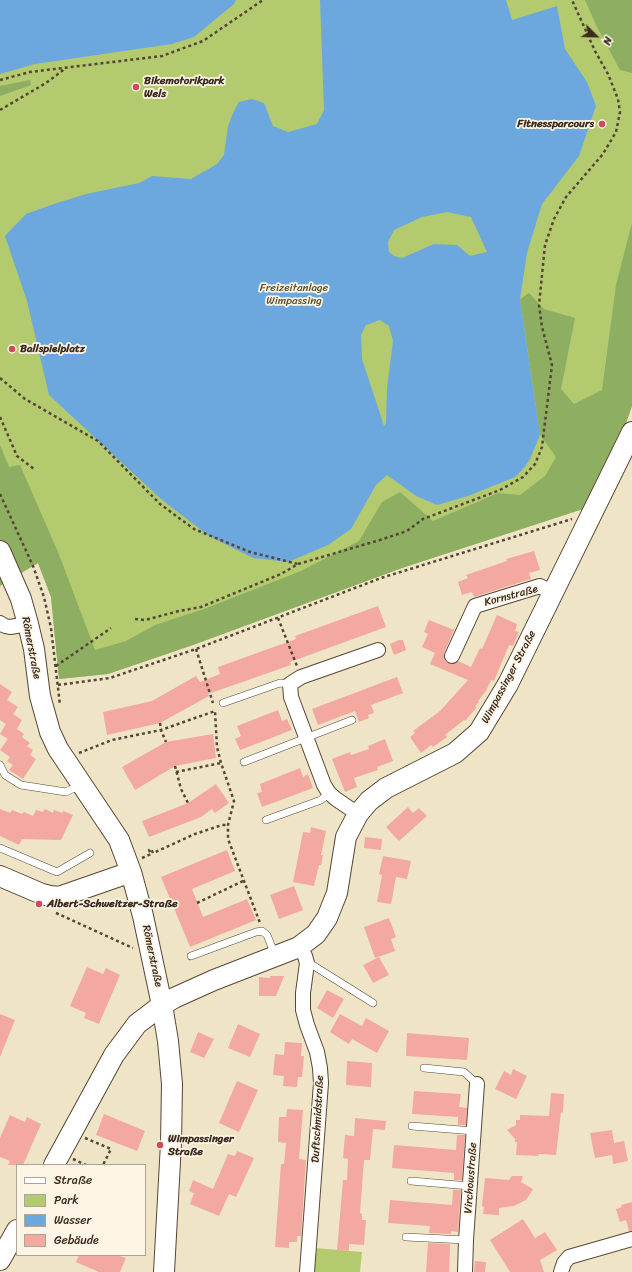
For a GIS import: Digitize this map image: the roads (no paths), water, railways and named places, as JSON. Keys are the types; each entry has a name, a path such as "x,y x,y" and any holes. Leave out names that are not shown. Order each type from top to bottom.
{"street":[{"name":"Wimpassinger Straße","path":"55,1164 114,1055 137,1024 174,998 214,980 275,957 303,955 328,918 337,893 346,837 358,814 369,801 386,788 455,753 479,732 508,684 632,432"},
{"name":"Römerstraße","path":"0,552 21,599 28,624 34,649 40,696 50,732 58,749 136,865 143,916 162,1005 171,1064 172,1103 164,1272"},
{"name":"Kornstraße","path":"452,656 475,606 540,586 553,593"},
{"path":"0,623 10,627 28,624"},
{"path":"358,814 329,793 322,780 290,697 296,681 378,650"},
{"path":"0,876 50,896 59,896 69,894 136,865"},
{"name":"Duftschmidstraße","path":"303,955 303,1010 306,1025 318,1057 321,1084 307,1272"},
{"name":"Virchowstraße","path":"465,1272 477,1084"},
{"path":"0,1260 16,1232"},
{"path":"561,1272 569,1257 632,1239"}],"lane":[{"path":"223,703 280,683 296,681"},
{"path":"244,762 352,720"},
{"path":"0,765 5,775 21,785 66,792 82,784"},
{"path":"266,820 321,800 329,793"},
{"path":"0,848 57,872 90,853"},
{"path":"191,956 262,931 267,935 275,957"},
{"path":"303,955 314,966 373,1003"},
{"path":"424,1068 464,1072 477,1084"},
{"path":"412,1126 474,1131"},
{"path":"411,1181 470,1186"},
{"path":"406,1237 466,1240"}],"water":[{"path":"0,0 236,0 234,4 194,37 172,44 35,64 0,74"},
{"path":"320,0 506,0 512,20 557,6 565,49 587,82 596,106 579,156 542,204 527,253 520,299 540,435 530,459 524,468 515,477 468,496 437,505 416,496 387,475 376,485 351,529 328,545 288,562 253,558 209,536 161,499 49,395 27,301 5,236 26,214 86,194 139,183 152,176 191,179 217,164 224,155 228,126 239,102 252,99 264,103 273,126 288,132 317,124 324,110","holes":["447,212 471,217 487,252 470,256 457,245 434,244 402,258 394,256 389,252 388,242 394,230 422,217","380,320 389,326 393,341 387,388 386,423 384,426 362,359 361,335 366,325"]}],"place":[{"name":"Bikemotorikpark Wels","path":"136,87"},
{"name":"Fitnessparcours","path":"602,124"},
{"name":"Ballspielplatz","path":"12,349"},
{"name":"Albert-Schweitzer-Straße","path":"39,904"},
{"name":"Wimpassinger Straße","path":"160,1145"}],"park label":[{"name":"Freizeitanlage Wimpassing","path":"294,294"}]}
